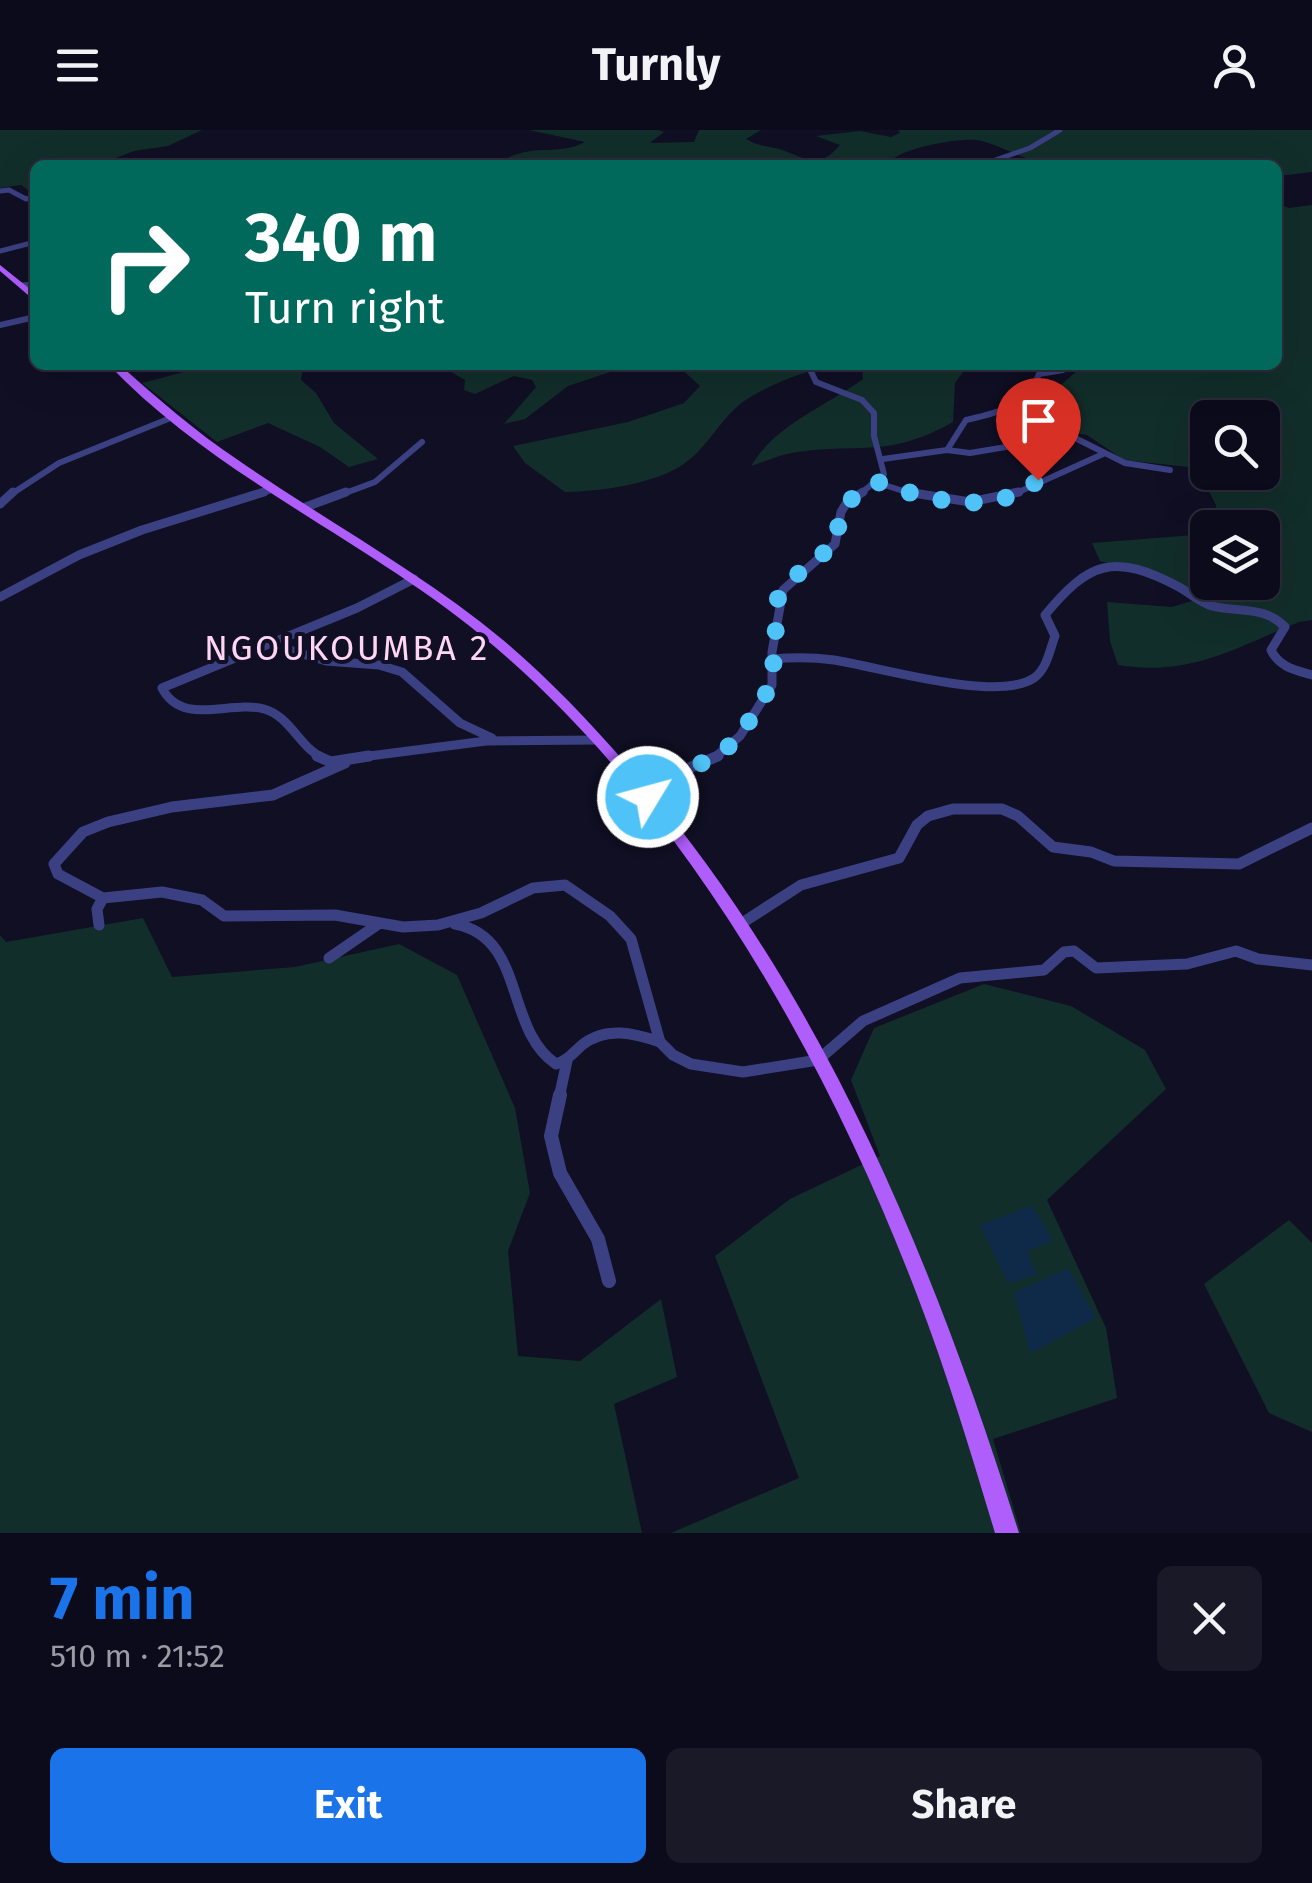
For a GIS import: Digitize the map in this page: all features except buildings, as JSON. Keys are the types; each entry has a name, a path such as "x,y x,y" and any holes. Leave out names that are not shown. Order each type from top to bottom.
{"main road":[{"path":"0,267 30,294"},
{"path":"120,370 275,490 414,579 534,674 648,797 714,884 818,1060 914,1257 985,1454 1007,1533"}],"street":[{"path":"995,160 1030,148 1060,130"},
{"path":"0,191 9,190 30,198"},
{"path":"0,250 30,243"},
{"path":"21,286 30,285"},
{"path":"0,325 30,318"},
{"path":"648,797 667,777 717,757 740,736 772,684 783,590 835,544 841,512 847,502 884,474 873,433 876,415 872,408 856,397 816,383 808,370"},
{"path":"947,450 966,420 996,416 1028,396 1036,387 1039,374 1063,370"},
{"path":"0,504 16,486 38,472 169,411"},
{"path":"882,459 947,450 970,453 1071,436 1145,470 1170,470"},
{"path":"303,508 375,482 422,442"},
{"path":"878,482 945,502 1004,499 1048,475 1069,470 1082,459 1103,454"},
{"path":"0,596 142,530 275,490"},
{"path":"772,659 811,656 925,675 948,684 1012,684 1032,679 1043,668 1055,636 1045,615 1083,575 1094,568 1106,568 1164,581 1208,606 1249,607 1272,614 1285,628 1271,650 1273,658 1282,666 1312,675"},
{"path":"414,579 162,688 163,693 168,700 190,710 265,709 295,731 307,750 331,762 498,740 598,740"},
{"path":"270,644 312,658 379,665 402,672 460,723 498,740"},
{"path":"348,761 273,796 126,816 84,832 54,864 58,874 81,883 102,898 143,890 195,898 224,916 336,915 378,924 464,924 484,936 502,957 538,1049 556,1064 567,1062 596,1035 613,1032 638,1033 660,1042 673,1055 714,1070 759,1070 818,1060 864,1020 960,978 1044,970 1064,952 1074,951 1096,968 1187,964 1236,952 1258,959 1312,965"},
{"path":"738,925 801,885 899,858 917,824 928,816 954,810 1002,808 1018,816 1053,847 1091,852 1114,861 1240,864 1312,828"},
{"path":"438,925 481,914 532,888 564,885 610,916 631,939 660,1042"},
{"path":"99,925 96,909 102,898"},
{"path":"329,958 378,924"},
{"path":"567,1062 551,1136 560,1174 598,1239 610,1281"}],"green space":[{"path":"0,130 202,130 168,146 134,151 111,160 30,160 30,191 21,185 0,188"},
{"path":"529,130 664,132 650,143 694,142 699,130 761,130 746,139 811,160 504,160 520,153 563,149 585,142"},
{"path":"898,130 1312,130 1312,172 1282,176 1282,160 1028,160 976,140 941,143 893,159 817,160 840,145 816,136 860,131 891,137 900,133"},
{"path":"1282,205 1312,205 1312,620 1211,658 1167,667 1118,665 1110,641 1107,602 1172,607 1194,600 1280,600 1280,510 1216,510 1208,490 1280,490 1280,400 1190,400 1190,467 1124,460 1087,435 1039,428 1028,413 1078,370 1282,370"},
{"path":"191,370 302,370 301,380 316,393 334,423 378,459 349,467 320,447 268,423 217,442 142,383"},
{"path":"448,370 610,372 568,386 525,419 504,424 536,387 532,380 514,376 475,394 464,390 465,380"},
{"path":"682,370 814,370 749,398 730,413 688,461 639,483 565,492 525,463 513,446 628,422 684,403 700,386"},
{"path":"862,370 964,370 955,383 953,422 931,433 893,445 797,452 751,466 787,427 863,379"},
{"path":"1190,535 1190,590 1168,579 1100,561 1092,543"},
{"path":"143,918 172,977 295,967 399,944 457,975 515,1108 530,1193 508,1251 518,1356 580,1361 661,1299 677,1377 614,1404 642,1533 0,1533 0,935 6,942"},
{"path":"984,984 1071,1006 1145,1050 1166,1089 1047,1200 1106,1328 1117,1398 993,1439 1021,1533 671,1533 799,1478 715,1256 790,1199 880,1156 851,1080 874,1028"},
{"path":"1289,1220 1312,1243 1312,1432 1269,1413 1204,1284"}],"water":[{"path":"1032,1205 1053,1241 1027,1251 1037,1275 1008,1283 980,1225"},
{"path":"1068,1268 1096,1318 1030,1353 1014,1293"}],"district":[{"name":"NGOUKOUMBA 2","path":"347,648"}],"route":[{"path":"648,797 667,777 717,757 740,736 772,684 778,598 806,565 835,544 842,523 841,512 847,502 878,482 945,502 1004,499 1038,480"}]}
